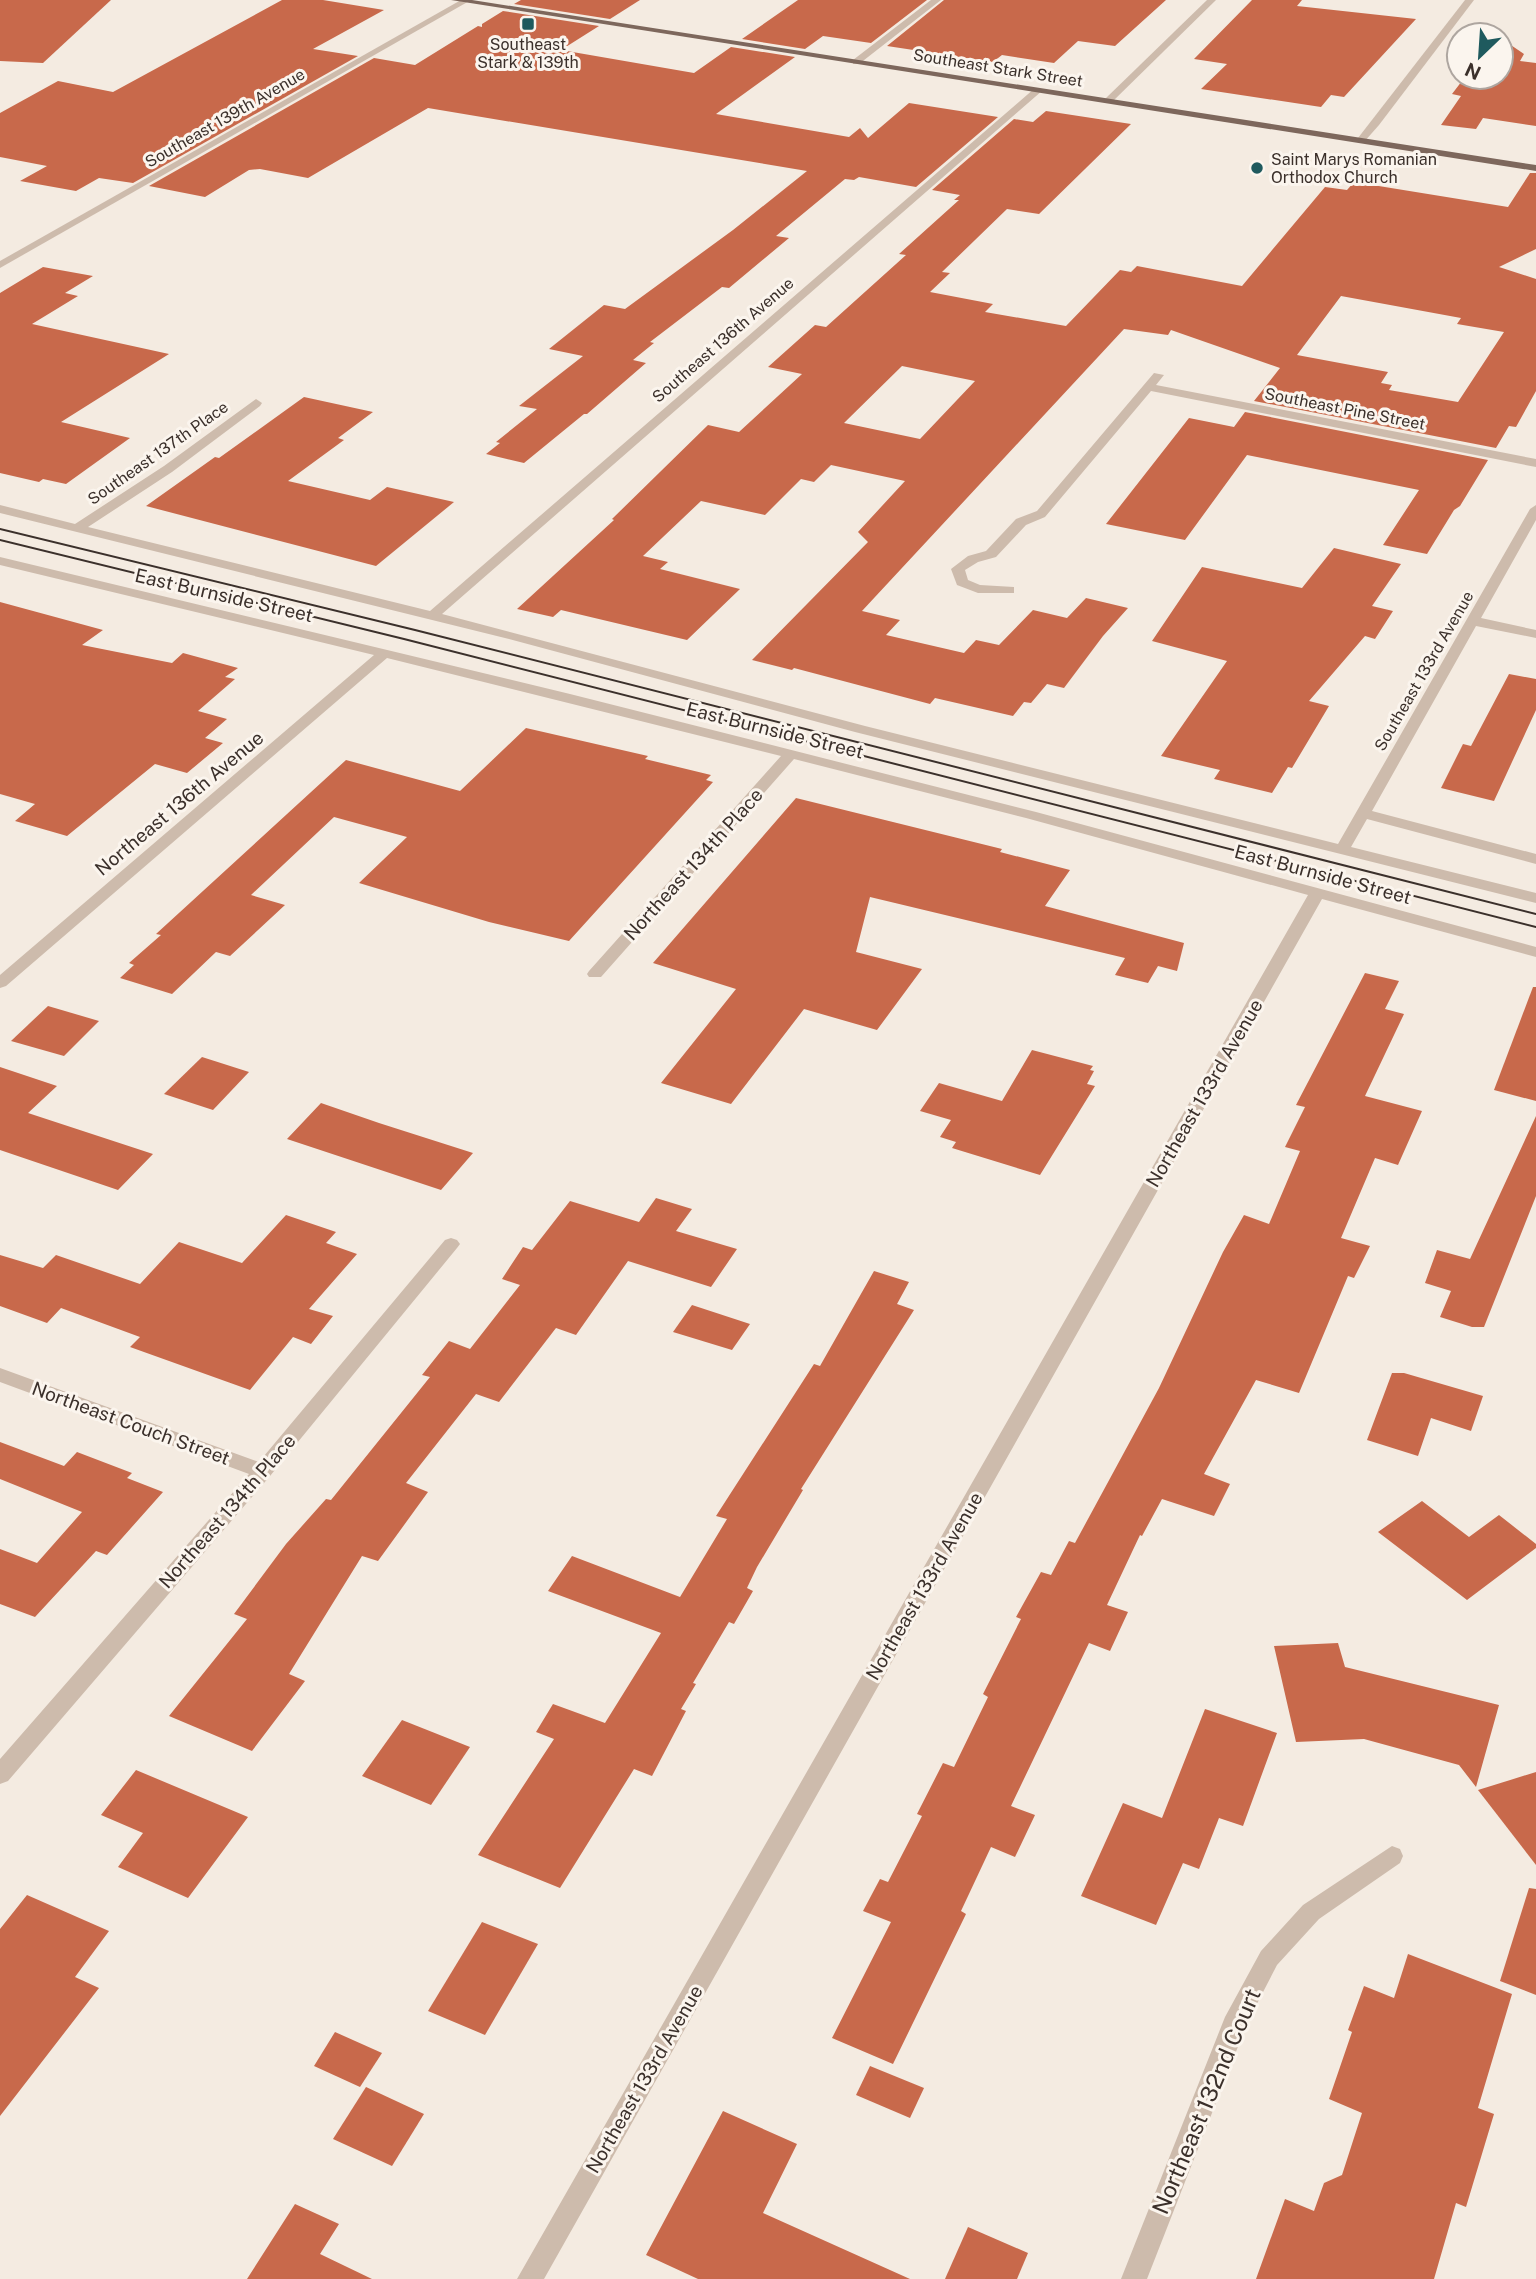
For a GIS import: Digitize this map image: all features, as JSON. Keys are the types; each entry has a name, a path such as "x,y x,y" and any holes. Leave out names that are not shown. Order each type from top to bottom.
{"main road":[{"name":"Southeast Stark Street","path":"462,0 1536,168"}],"street":[{"name":"Southeast 139th Avenue","path":"0,265 462,0"},
{"path":"856,62 936,0"},
{"path":"1108,101 1212,0"},
{"path":"1361,141 1407,86 1428,53 1471,0"},
{"name":"Southeast 136th Avenue","path":"432,616 1038,90"},
{"path":"1009,590 978,589 962,582 958,569 973,559 991,554 1021,522 1041,514 1158,375"},
{"name":"Southeast Pine Street","path":"1148,387 1536,463"},
{"name":"Southeast 137th Place","path":"77,528 168,469 256,403"},
{"name":"East Burnside Street","path":"0,509 432,616 860,729 1536,898"},
{"name":"Southeast 133rd Avenue","path":"1342,850 1536,509"},
{"name":"East Burnside Street","path":"0,561 791,754 1536,952"},
{"path":"1474,621 1536,634"},
{"name":"Northeast 136th Avenue","path":"0,983 385,653"},
{"name":"Northeast 134th Place","path":"595,974 791,754"},
{"path":"1362,813 1536,859"},
{"name":"Northeast 133rd Avenue","path":"530,2279 1318,892"},
{"name":"Northeast 134th Place","path":"0,1775 263,1471 451,1244"},
{"name":"Northeast Couch Street","path":"0,1376 263,1471"},
{"name":"Northeast 132nd Court","path":"1134,2279 1237,2017 1269,1958 1311,1912 1392,1856"}],"building":[{"path":"0,0 111,0 43,63 0,61"},
{"path":"282,0 323,0 384,10 313,49 358,56 133,183 99,178 76,191 20,181 47,166 0,157 0,113 58,81 113,92"},
{"path":"521,0 640,0 610,19 514,4"},
{"path":"798,0 927,0 871,43 823,36 805,49 742,39"},
{"path":"944,0 1166,0 1115,46 1078,41 1054,63 1002,55 993,62 887,46"},
{"path":"1252,0 1302,0 1297,6 1416,19 1344,97 1331,95 1321,107 1201,89 1227,64 1194,59"},
{"path":"503,11 599,26 561,50 694,73 731,47 795,57 716,114 849,137 860,128 868,138 909,103 998,117 916,187 859,177 854,180 845,179 776,236 789,238 729,288 722,287 650,342 654,343 633,360 646,363 524,463 486,454 500,443 496,442 537,409 519,406 583,356 549,349 604,305 625,309 733,230 807,171 428,108 308,178 260,169 249,170 205,197 149,186 374,58 415,65 478,26 482,27 482,24"},
{"path":"1515,48 1524,54 1520,61 1536,63 1536,126 1483,118 1476,129 1441,125 1461,96 1452,94 1454,91 1515,91"},
{"path":"1046,111 1131,124 1039,214 1007,209 942,272 950,273 930,292 993,304 985,312 1066,326 1120,270 1131,272 1137,266 1242,286 1325,187 1347,190 1354,182 1508,207 1530,173 1536,173 1536,249 1499,267 1536,279 1536,391 1516,427 1509,426 1496,448 1254,401 1280,368 1171,330 1168,335 1124,329 862,611 900,620 886,635 964,653 976,640 999,645 1033,610 1067,618 1086,598 1128,608 1064,688 1047,684 1031,703 1024,702 1013,716 935,698 930,704 794,668 792,670 752,660 868,542 858,532 905,481 831,465 814,482 801,479 765,515 701,501 643,556 668,562 660,569 740,589 687,640 561,610 553,617 517,609 614,520 612,519 708,425 739,432 802,374 768,367 815,325 826,327 906,255 899,254 959,200 954,200 960,195 932,190 1014,119 1033,122","holes":["1341,296 1461,318 1457,324 1504,332 1458,402 1389,390 1392,385 1381,383 1388,372 1297,355","902,366 975,381 920,439 844,423"]},
{"path":"43,267 93,276 65,293 78,296 32,324 169,354 61,422 130,438 66,484 43,479 39,482 0,473 0,293"},
{"path":"304,397 373,412 338,438 344,440 288,481 370,500 387,487 454,502 376,566 146,506 215,457 219,458"},
{"path":"1245,412 1488,460 1427,554 1383,545 1419,490 1247,455 1185,540 1106,524 1189,418 1234,427"},
{"path":"1334,548 1401,564 1372,606 1393,611 1375,639 1365,636 1309,701 1329,706 1292,768 1288,767 1272,793 1214,779 1220,770 1161,756 1227,661 1152,641 1202,567 1302,588"},
{"path":"0,602 103,630 82,645 172,663 183,653 238,668 225,677 235,679 198,711 227,719 205,738 223,743 187,773 155,764 67,836 15,821 35,804 0,794"},
{"path":"1509,674 1536,679 1536,710 1494,801 1441,788 1463,744 1471,746"},
{"path":"526,728 648,756 645,759 711,775 706,780 713,782 569,941 489,922 359,883 407,837 334,817 251,895 285,905 230,956 216,952 172,994 120,978 134,965 129,963 161,935 156,934 346,760 460,791"},
{"path":"796,798 1002,849 1000,852 1070,870 1045,906 1184,943 1177,971 1158,966 1148,983 1115,975 1125,958 870,897 856,952 922,969 877,1030 804,1009 731,1104 661,1083 736,989 653,963"},
{"path":"1365,973 1399,981 1385,1009 1404,1014 1365,1096 1422,1111 1398,1165 1375,1158 1341,1238 1370,1246 1354,1278 1348,1276 1299,1393 1256,1380 1204,1474 1230,1484 1214,1516 1162,1499 1142,1536 1140,1535 1107,1605 1128,1612 1110,1651 1089,1643 1011,1806 1035,1815 1015,1857 991,1847 961,1911 966,1914 893,2064 832,2038 891,1922 863,1911 880,1879 888,1882 922,1816 917,1814 943,1763 954,1767 988,1697 983,1694 1021,1619 1016,1617 1041,1572 1051,1575 1069,1541 1075,1543 1159,1388 1223,1252 1244,1215 1269,1224 1300,1151 1285,1147 1305,1107 1296,1105"},
{"path":"1533,987 1536,987 1536,1101 1494,1090"},
{"path":"48,1006 99,1021 64,1056 11,1041"},
{"path":"1032,1050 1093,1066 1090,1070 1094,1071 1087,1084 1095,1086 1040,1175 952,1148 956,1142 940,1137 951,1120 920,1111 939,1083 1002,1101"},
{"path":"202,1057 249,1072 213,1110 164,1094"},
{"path":"0,1067 57,1086 28,1113 153,1154 118,1190 0,1150"},
{"path":"321,1103 473,1153 441,1190 287,1139"},
{"path":"1536,1116 1536,1196 1484,1327 1472,1327 1440,1317 1451,1291 1425,1283 1437,1250 1470,1259"},
{"path":"656,1198 692,1209 676,1231 737,1249 711,1287 628,1261 576,1335 556,1328 499,1402 476,1394 406,1483 428,1492 378,1561 362,1556 289,1674 305,1681 252,1751 169,1716 247,1619 234,1614 286,1544 326,1499 331,1500 430,1377 422,1375 449,1341 470,1349 520,1285 502,1279 523,1247 532,1250 570,1201 639,1222"},
{"path":"286,1215 336,1232 326,1243 357,1254 309,1309 333,1316 311,1344 293,1337 250,1390 130,1347 140,1337 61,1308 47,1323 0,1306 0,1255 43,1268 56,1255 140,1284 179,1242 242,1263"},
{"path":"874,1271 909,1282 897,1304 914,1310 801,1489 803,1490 757,1567 747,1588 753,1591 734,1624 729,1622 693,1683 696,1684 681,1709 686,1711 652,1776 634,1769 560,1888 478,1855 554,1739 536,1732 553,1704 605,1723 661,1633 548,1591 572,1556 680,1597 727,1519 716,1516 814,1364 820,1366"},
{"path":"692,1305 750,1324 732,1350 673,1332"},
{"path":"1392,1373 1404,1373 1483,1396 1471,1431 1431,1418 1418,1456 1367,1440"},
{"path":"0,1442 64,1466 77,1452 132,1473 127,1478 163,1492 107,1555 96,1551 35,1617 0,1604 0,1549 37,1563 82,1512 0,1479"},
{"path":"1422,1501 1469,1537 1499,1515 1536,1544 1536,1548 1467,1600 1378,1532"},
{"path":"1338,1643 1345,1667 1499,1705 1476,1787 1459,1765 1364,1739 1296,1742 1274,1646"},
{"path":"1205,1709 1277,1733 1243,1826 1219,1818 1199,1869 1183,1863 1156,1925 1081,1896 1123,1803 1162,1818"},
{"path":"402,1720 470,1747 431,1805 362,1776"},
{"path":"136,1770 248,1817 188,1898 118,1867 143,1833 101,1815"},
{"path":"1536,1772 1536,1865 1478,1790"},
{"path":"1529,1888 1536,1889 1536,1995 1500,1981"},
{"path":"27,1895 109,1931 75,1977 99,1988 0,2116 0,1929"},
{"path":"482,1922 538,1944 485,2035 428,2011"},
{"path":"1408,1954 1512,1994 1478,2108 1494,2114 1466,2207 1456,2203 1434,2279 1256,2279 1285,2199 1314,2211 1324,2183 1342,2175 1362,2113 1329,2099 1352,2032 1348,2030 1364,1986 1394,1998"},
{"path":"335,2032 382,2053 360,2087 314,2066"},
{"path":"870,2066 924,2088 910,2118 856,2095"},
{"path":"366,2087 424,2114 392,2166 333,2139"},
{"path":"723,2111 797,2144 763,2213 910,2279 698,2279 646,2255"},
{"path":"295,2204 339,2224 320,2254 372,2279 247,2279"},
{"path":"968,2227 1028,2253 1017,2279 945,2279"}],"tram line":[{"path":"0,529 415,630 1536,914"},
{"path":"0,540 404,639 1536,927"}],"place":[{"name":"Southeast Stark & 139th","path":"528,24"},
{"name":"Saint Marys Romanian Orthodox Church","path":"1257,168"}]}
